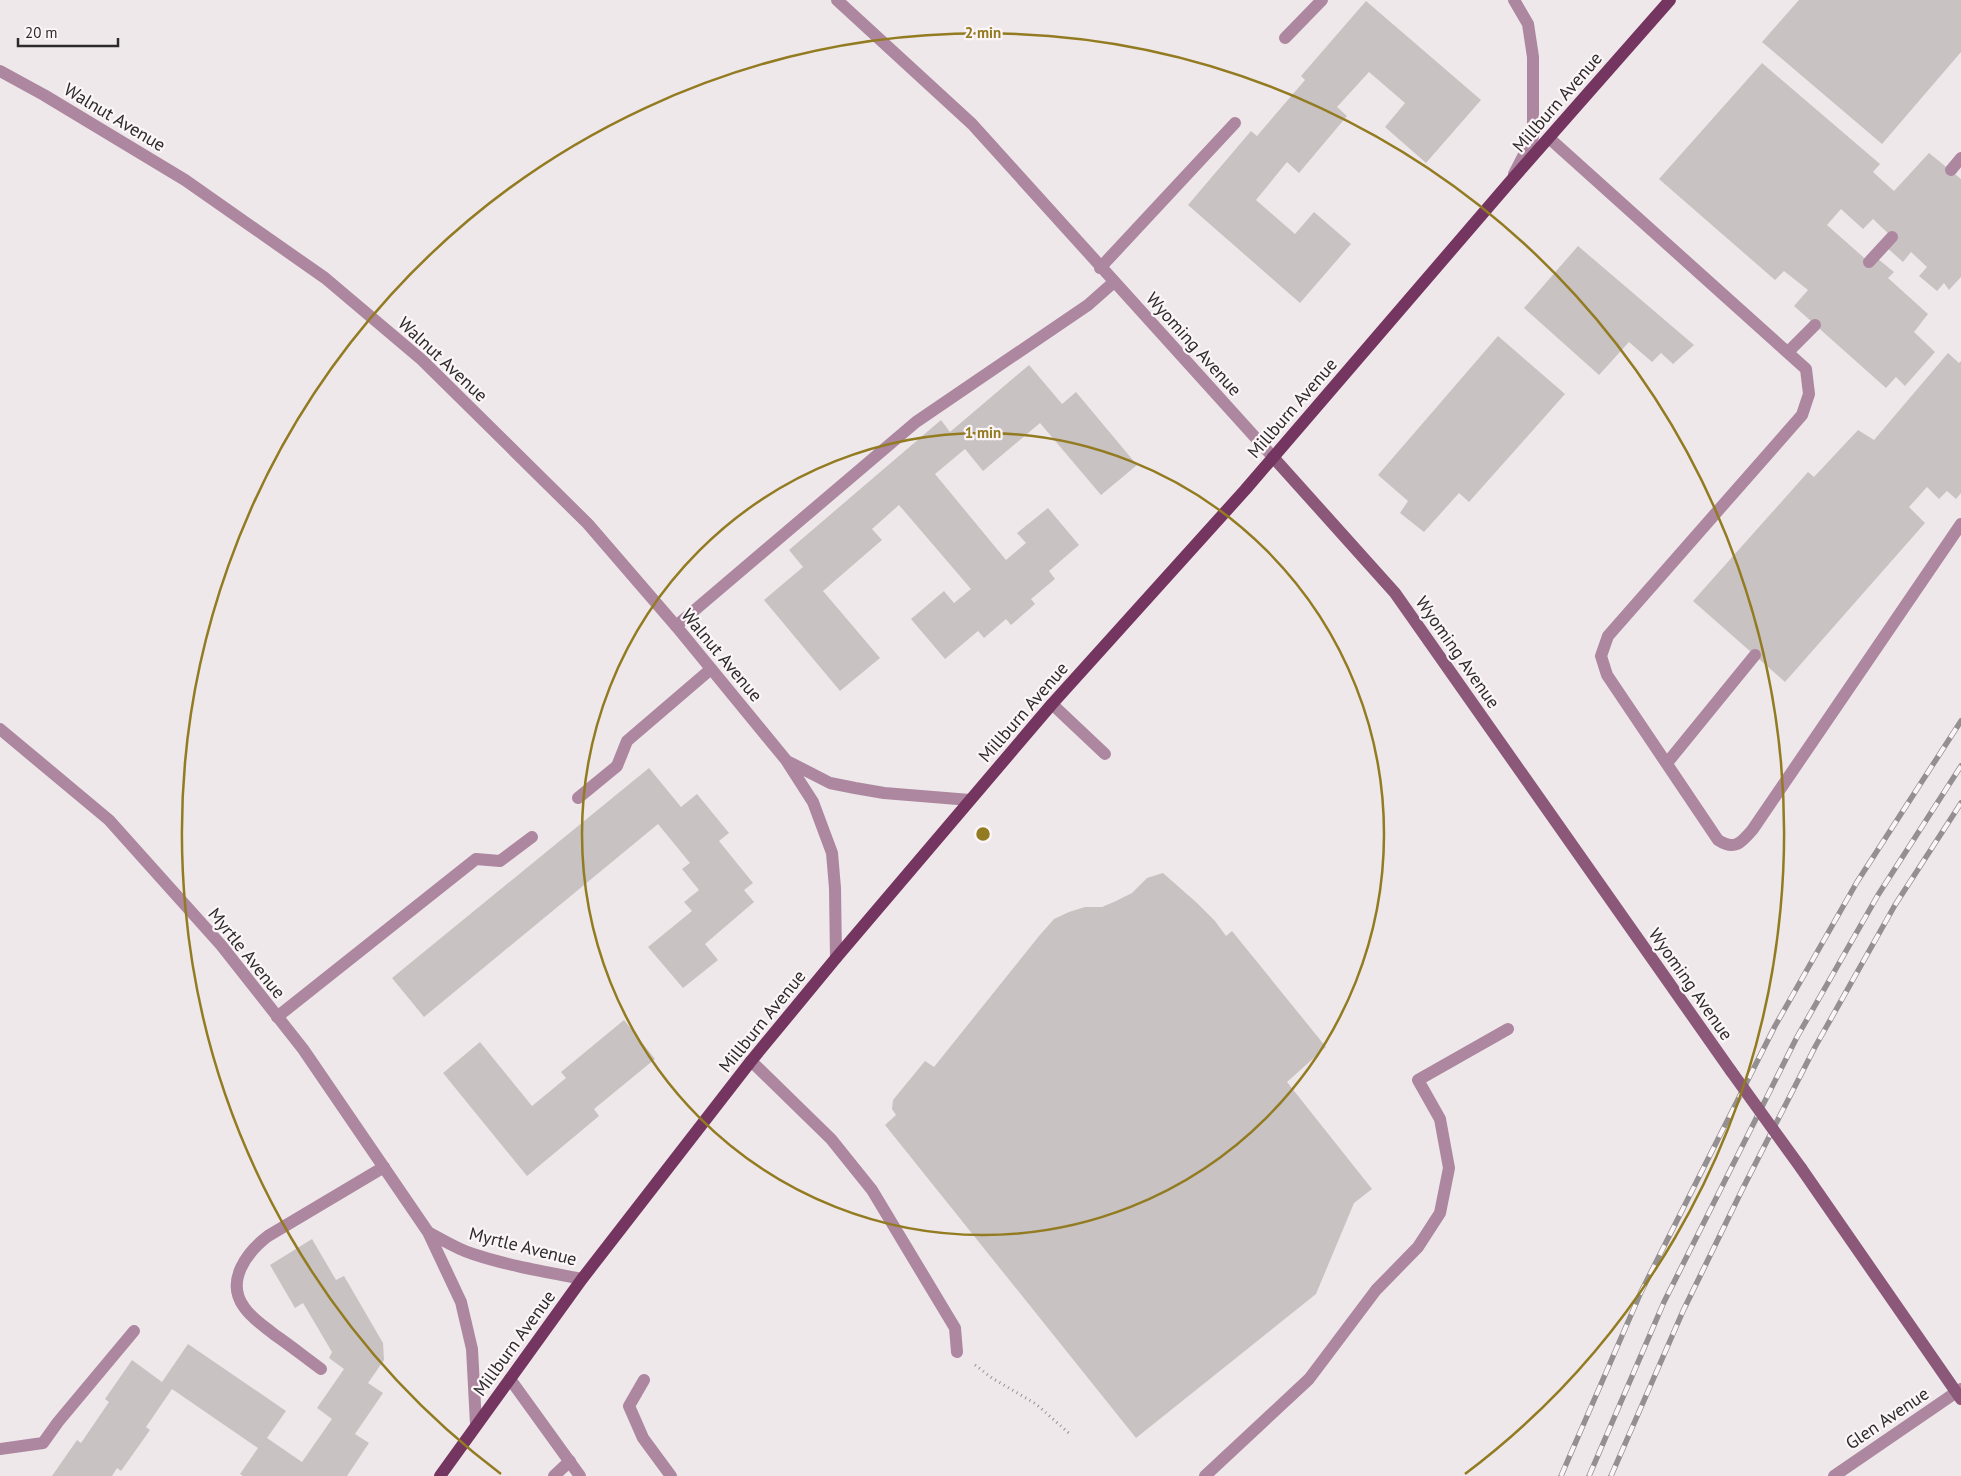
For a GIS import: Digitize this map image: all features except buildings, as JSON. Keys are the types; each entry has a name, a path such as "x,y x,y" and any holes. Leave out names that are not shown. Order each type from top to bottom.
{"main road":[{"name":"Millburn Avenue","path":"440,1476 582,1279 751,1061 836,958 1052,704 1273,457 1548,138 1670,0"},
{"name":"Wyoming Avenue","path":"1273,457 1396,593 1959,1394"}],"street":[{"name":"Wyoming Avenue","path":"837,0 972,124 1100,268 1273,457"},
{"path":"1285,38 1322,0"},
{"path":"1509,183 1533,137 1533,58 1528,24 1514,0"},
{"name":"Walnut Avenue","path":"0,71 53,100 185,180 325,278 422,360 588,524 676,626 786,760 813,802 832,853 835,888 836,958"},
{"path":"1100,268 1236,123"},
{"path":"1548,138 1806,368 1809,394 1802,415 1608,636 1601,656 1607,675 1718,840 1726,845 1734,846 1744,840 1753,829 1961,524"},
{"path":"1950,170 1961,158"},
{"path":"1869,262 1892,237"},
{"path":"676,626 852,474 916,422 1088,305 1114,282"},
{"path":"1788,352 1815,325"},
{"path":"1666,763 1755,655"},
{"path":"578,798 616,766 627,740 711,669"},
{"path":"1052,704 1105,754"},
{"name":"Myrtle Avenue","path":"0,729 109,820 221,945 303,1049 384,1167 428,1232 462,1302 472,1349 476,1424"},
{"name":"Walnut Avenue","path":"786,760 830,782 855,788 884,793 970,800"},
{"path":"277,1017 476,858 500,861 532,837"},
{"path":"1205,1476 1309,1380 1376,1290 1422,1240 1440,1213 1449,1168 1440,1119 1418,1080 1508,1029"},
{"path":"751,1061 832,1140 872,1190 955,1328 957,1352"},
{"path":"321,1369 254,1319 237,1295 238,1277 247,1256 254,1247 268,1236 384,1167"},
{"name":"Myrtle Avenue","path":"428,1232 450,1245 473,1254 513,1265 582,1279"},
{"path":"0,1449 43,1443 58,1422 134,1331"},
{"path":"510,1379 580,1476"},
{"path":"644,1380 629,1406 644,1438 671,1476"},
{"name":"Glen Avenue","path":"1834,1476 1959,1394"},
{"path":"554,1476 570,1461"}],"path":[{"path":"957,1352 992,1378 1036,1404 1071,1435"}],"railway":[{"path":"1561,1476 1641,1292 1775,1026 1857,882 1961,721"},
{"path":"1589,1476 1664,1302 1797,1037 1878,895 1961,766"},
{"path":"1611,1476 1683,1311 1815,1047 1895,905 1961,803"}]}
